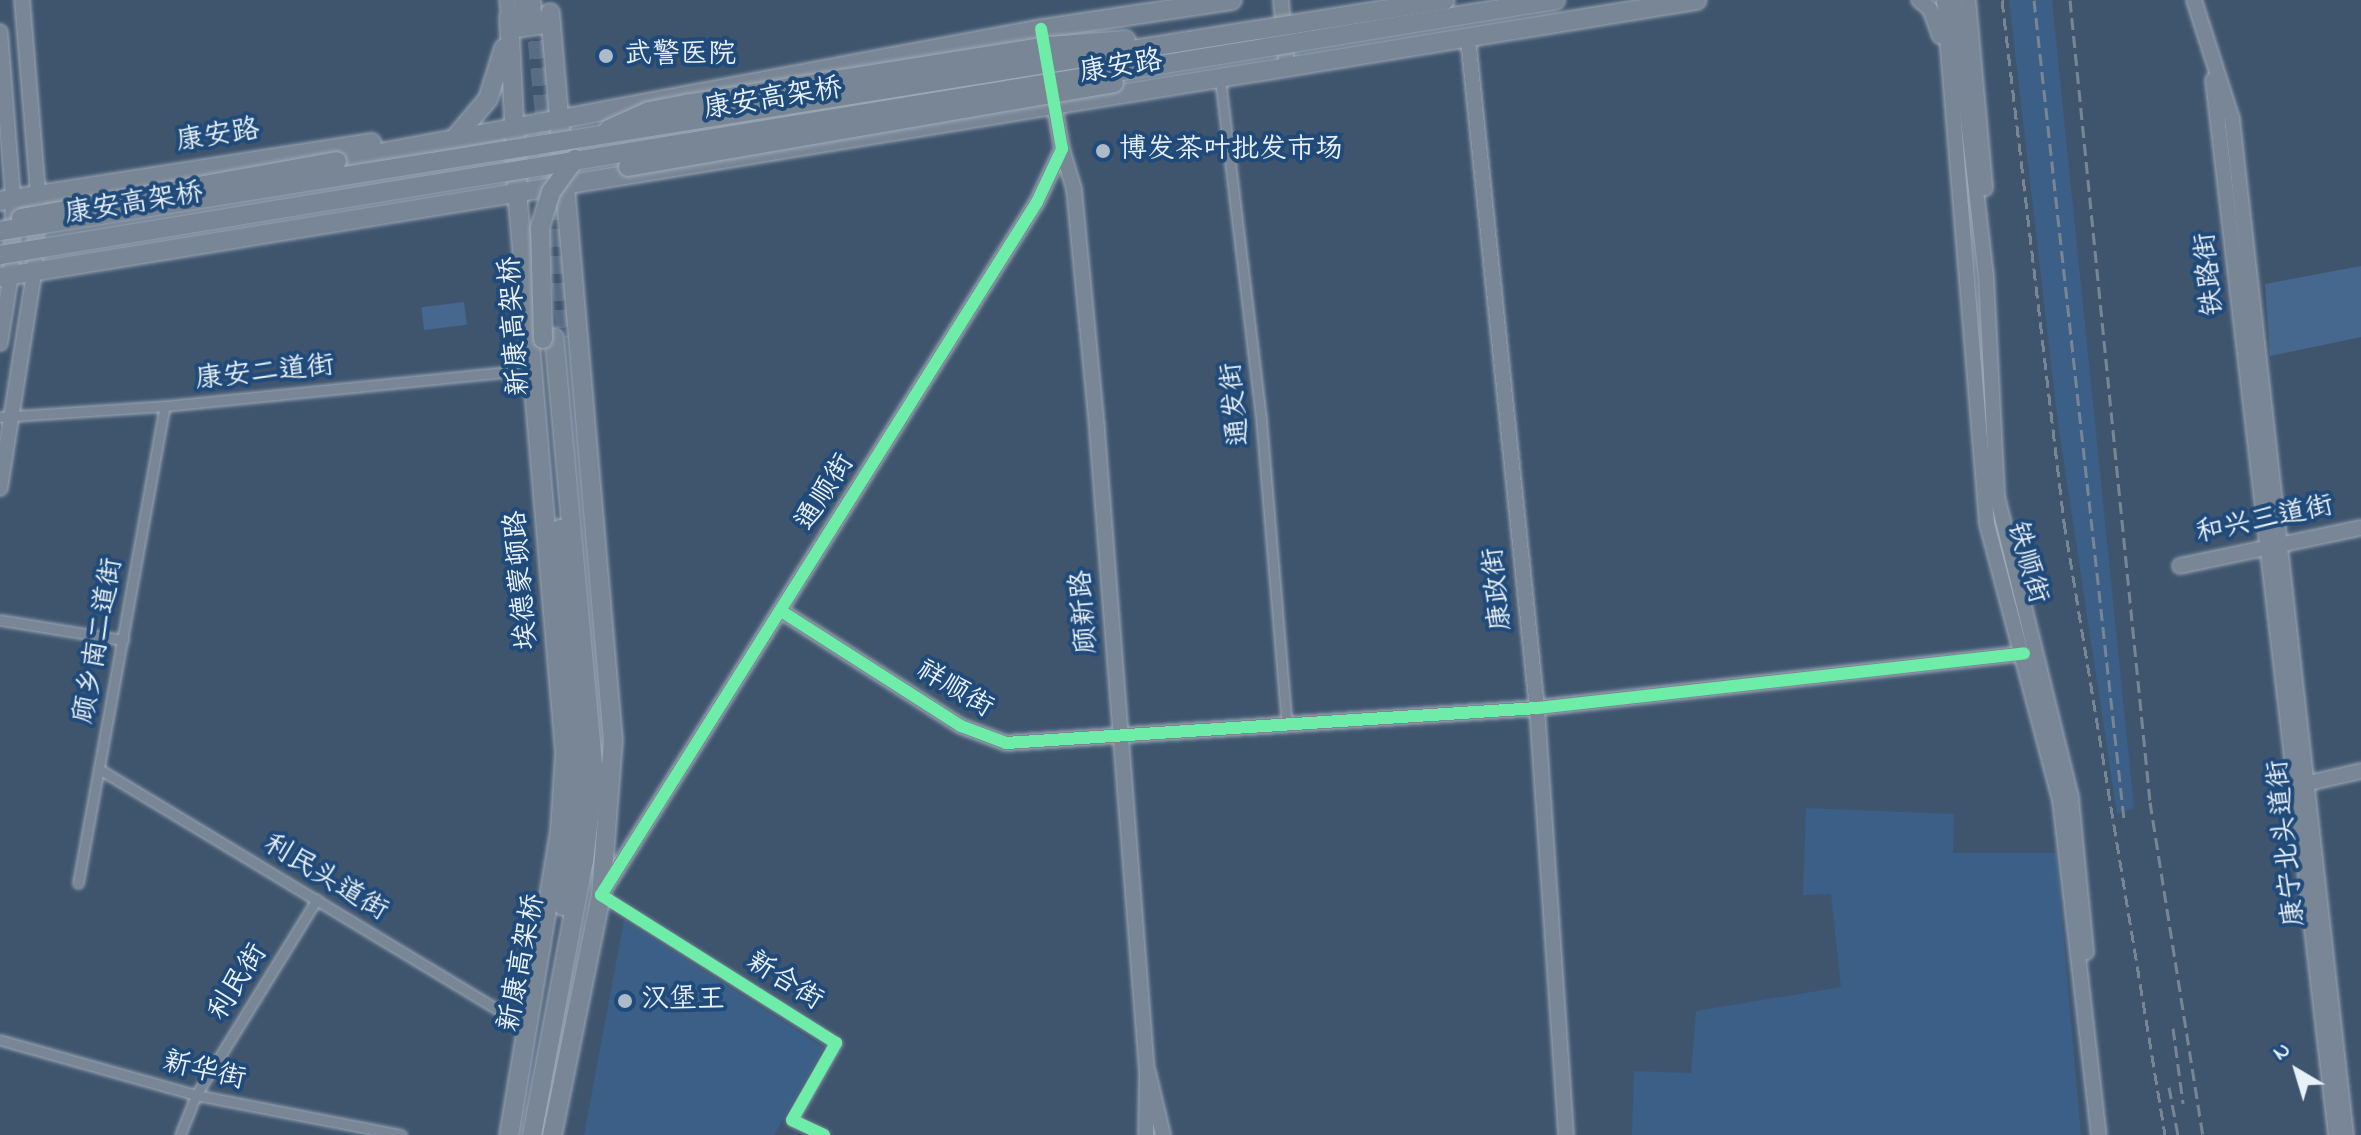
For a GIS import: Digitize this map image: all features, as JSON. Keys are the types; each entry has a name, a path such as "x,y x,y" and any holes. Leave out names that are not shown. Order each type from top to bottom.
{"highway":[{"name":"康安路","path":"0,224 50,209 337,161 1041,29 1232,0"},
{"name":"康安高架桥","path":"3,267 1341,26 1445,0"},
{"name":"康安高架桥","path":"0,231 1341,26 1555,0"},
{"name":"康安路","path":"505,193 569,186 1697,0"},
{"name":"埃德蒙顿路","path":"528,13 561,119 613,740 601,895 552,1135"},
{"name":"埃德蒙顿路","path":"509,1135 560,831 565,753 513,128 528,13"},
{"path":"450,140 492,92 528,13"},
{"path":"569,186 628,167 1053,98 1341,26"},
{"name":"新康高架桥","path":"519,1135 579,792 537,260 546,207 564,172 602,133 649,111 1050,46 1341,26"},
{"name":"康安路","path":"6,200 388,141 450,140"},
{"path":"3,267 459,191 505,193"},
{"path":"3,267 34,274 505,193"},
{"name":"埃德蒙顿路","path":"532,1135 584,861 594,775 560,338 609,789"}],"main road":[{"path":"0,488 6,416 34,274 38,193 22,0"},
{"path":"521,0 528,13"},
{"path":"1281,0 1287,68"},
{"path":"1919,0 1939,25 1962,254 1971,277"},
{"name":"铁顺街","path":"1944,0 1971,277 1987,524 2024,653 2060,800 2099,1135"},
{"name":"铁顺街","path":"1954,0 1986,276 1999,511 2071,798 2108,1135"},
{"path":"1968,0 1991,248 1986,276"},
{"name":"铁路街","path":"2185,0 2216,91 2274,546"},
{"name":"铁路街","path":"2194,0 2232,119 2274,546"},
{"path":"1041,29 1062,149"},
{"path":"0,32 6,200 0,343"},
{"name":"康政街","path":"1468,38 1537,708 1566,1135"},
{"name":"通顺街","path":"601,895 1037,202 1062,149"},
{"name":"顾新路","path":"1062,149 1074,189 1122,735 1147,1072 1146,1135"},
{"name":"和兴三道街","path":"2180,566 2361,528"},
{"name":"康宁北头道街","path":"2274,546 2346,1135"},
{"name":"祥顺街","path":"781,611 989,739 1006,743 1537,708 2024,653"},
{"path":"2302,784 2361,771"},
{"name":"康宁北头道街","path":"2302,784 2336,1135"},
{"name":"顾新路","path":"1147,1072 1163,1135"}],"street":[{"name":"通发街","path":"1220,79 1261,418 1287,725"},
{"name":"康安二道街","path":"6,416 165,406 534,369"},
{"name":"顾乡南二道街","path":"78,883 165,406"},
{"path":"0,620 123,640"},
{"name":"利民头道街","path":"99,769 527,1027"},
{"name":"新合街","path":"601,895 836,1043 792,1120 824,1135"},
{"name":"利民街","path":"180,1135 196,1095 317,899"},
{"name":"新华街","path":"0,1040 196,1095 401,1135"}],"shaded area":[{"path":"2009,0 2052,0 2134,808 2117,814 2058,423"},
{"path":"2361,266 2361,337 2270,356 2265,284"},
{"path":"464,302 467,325 424,330 421,307"},
{"path":"1806,808 1954,814 1953,853 2056,853 2081,1135 1632,1135 1634,1071 1691,1073 1696,1011 1841,987 1831,894 1803,895"},
{"path":"624,920 824,1048 774,1135 584,1135"}],"tunnel":[{"path":"534,14 566,337"}],"railway":[{"path":"2002,0 2064,522 2165,1135"},
{"path":"2034,0 2124,819"},
{"path":"2070,0 2150,802 2203,1135"},
{"path":"2173,1028 2183,1103"},
{"path":"2169,1087 2178,1135"}],"cycle path":[{"path":"824,1135 792,1120 836,1043 601,895 1037,202 1062,149 1041,29"},
{"path":"781,611 961,726 1006,743 1537,708 2024,653"}],"place":[{"name":"武警医院","path":"606,56"},
{"name":"博发茶叶批发市场","path":"1103,151"},
{"name":"汉堡王","path":"625,1001"}]}
